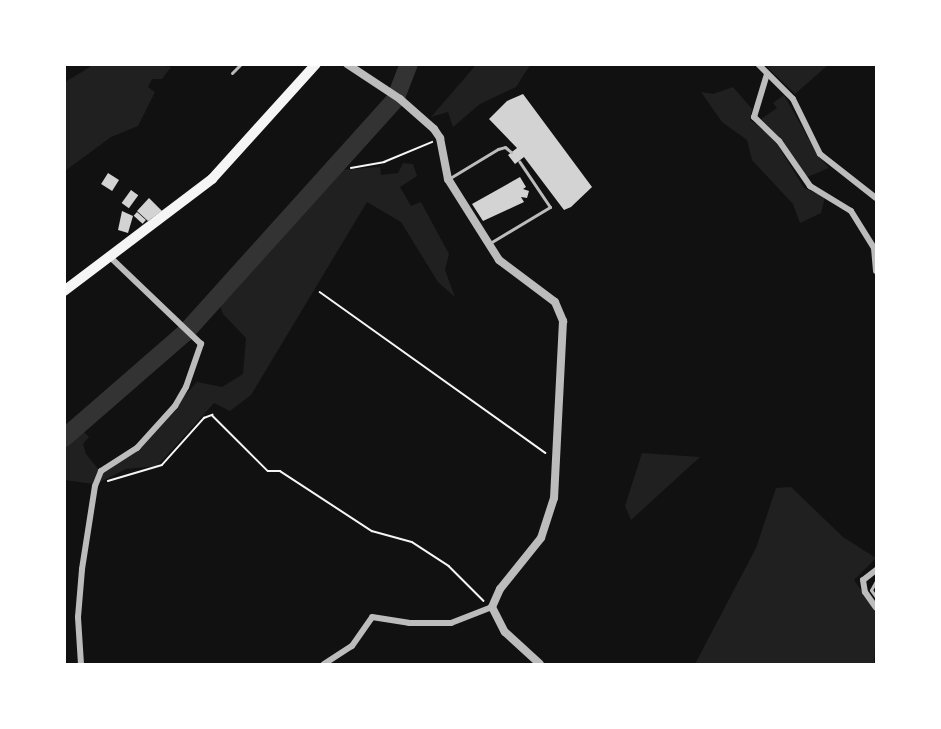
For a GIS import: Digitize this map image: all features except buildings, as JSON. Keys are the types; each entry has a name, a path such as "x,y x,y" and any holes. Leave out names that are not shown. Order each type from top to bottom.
{"main road":[{"path":"64,291 212,179 316,64"}],"street":[{"path":"324,664 352,646 372,617 409,623 451,623 492,607 500,588 544,531 555,490 563,321 555,302 508,268 489,244 448,179 440,138 400,99 347,64"},
{"path":"758,64 793,99 820,154 876,198"},
{"path":"766,74 754,117 779,141 810,186 851,211 874,248 876,271"},
{"path":"81,664 78,617 95,486 101,471 137,448 182,396 201,344 192,331 110,257"},
{"path":"876,570 863,580 865,592 876,608"},
{"path":"492,607 505,632 540,664"}],"lane":[{"path":"232,73 241,64"},
{"path":"448,179 502,147 511,152"},
{"path":"489,244 550,207 519,162"},
{"path":"876,581 871,590 876,597"}],"path":[{"path":"351,168 384,162 440,138"},
{"path":"320,292 445,378 521,438 557,459"},
{"path":"95,486 128,472 162,465 204,418 212,415 268,471 280,471 372,531 412,542 449,566 492,607"}],"shaded area":[{"path":"157,64 171,67 162,79 152,79 148,87 155,92 138,126 111,137 65,171 65,82 90,67 88,65"},
{"path":"476,65 530,65 516,87 480,104 453,127 448,112 431,117"},
{"path":"765,65 828,65 795,94"},
{"path":"733,87 752,109 750,120 771,134 804,188 825,197 821,213 800,223 793,204 752,160 747,140 722,122 701,92 713,94"},
{"path":"784,95 817,154 829,168 807,177 781,140 761,119 777,108 773,103"},
{"path":"403,163 413,164 417,176 400,187 411,206 421,202 449,254 445,270 455,297 438,282 401,222 367,202 251,395 230,411 214,403 157,466 126,469 98,483 104,472 130,456 197,382 222,387 243,374 246,338 223,314 218,300 338,170 380,167 381,175 398,173"},
{"path":"81,429 89,437 83,444 86,454 99,470 93,484 65,480 64,444"},
{"path":"642,453 700,457 631,520 625,506"},
{"path":"791,487 843,537 876,558 854,580 876,612 874,664 695,664 756,548 776,488"}],"waterway":[{"path":"64,438 185,333 395,100 409,64"}]}
